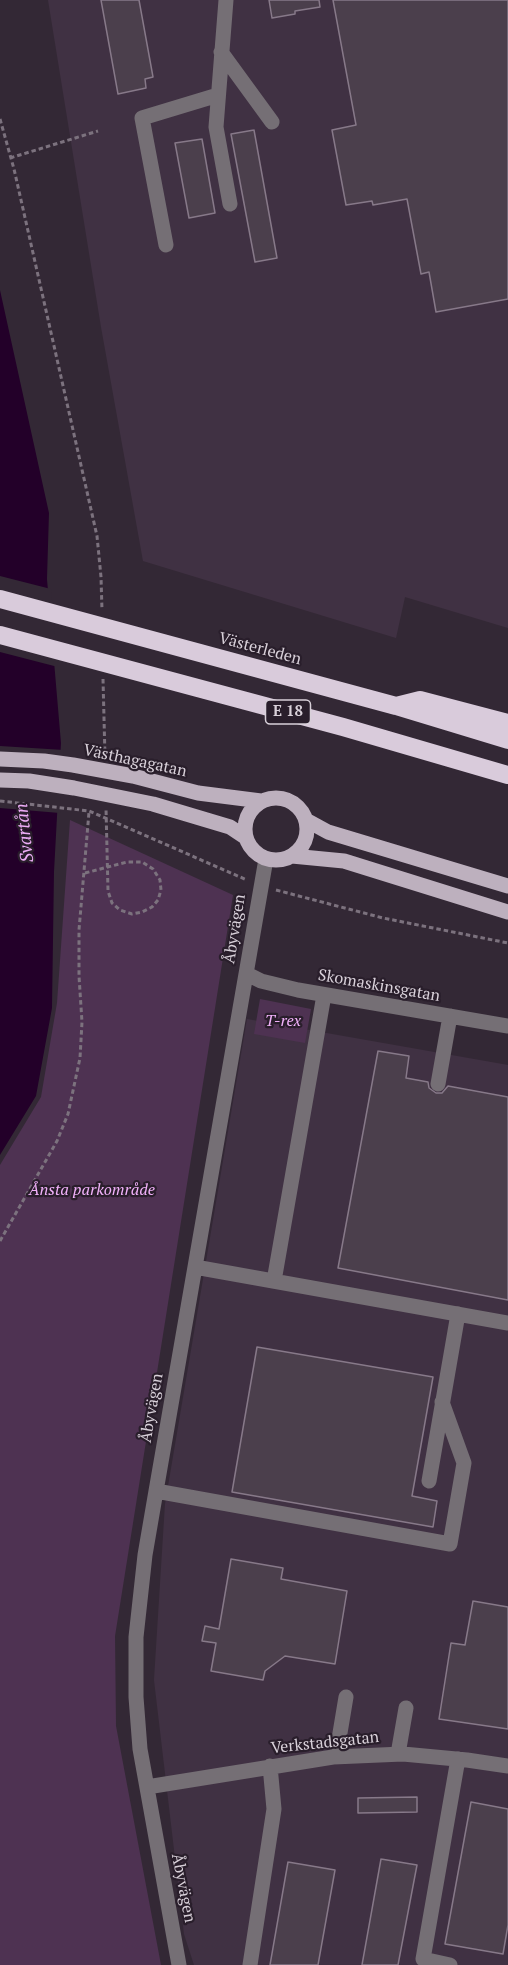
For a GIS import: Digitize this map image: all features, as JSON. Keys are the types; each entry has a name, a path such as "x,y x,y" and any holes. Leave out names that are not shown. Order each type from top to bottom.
{"highway":[{"name":"Västerleden","path":"0,599 396,706 508,740"},
{"name":"E 18","path":"0,634 508,775"},
{"name":"E 18","path":"396,706 420,700 508,723"}],"main road":[{"name":"Västhagagatan","path":"0,759 73,765 134,776 198,793 261,801"},
{"path":"0,780 29,781 74,788 153,804 230,827 245,837 254,851 266,859 282,860 292,856 301,848 306,839 306,820 301,810 288,800 278,797 261,801 248,815 244,825 245,837"},
{"path":"306,820 338,835 508,886"},
{"path":"292,856 344,861 508,912"}],"street":[{"path":"226,0 216,127 230,204"},
{"path":"221,52 272,122"},
{"path":"166,245 142,118 218,95"},
{"name":"Åbyvägen","path":"179,1965 140,1739 136,1697 136,1637 145,1555 266,859"},
{"name":"Skomaskinsgatan","path":"247,974 261,981 298,990 508,1026"},
{"path":"274,1281 324,995"},
{"path":"438,1084 450,1016"},
{"path":"195,1267 508,1323"},
{"path":"429,1481 458,1314"},
{"path":"156,1491 450,1544 464,1463 442,1401"},
{"path":"336,1757 346,1697"},
{"path":"398,1754 406,1708"},
{"name":"Verkstadsgatan","path":"147,1787 336,1757 398,1754 508,1766"},
{"path":"450,1965 423,1959 458,1759"},
{"path":"250,1965 274,1809 270,1766"}],"path":[{"path":"0,119 97,536 102,610"},
{"path":"10,158 98,131"},
{"path":"103,679 105,762"},
{"path":"85,873 127,862 142,862 151,867 160,880 161,890 158,900 152,907 132,914 120,910 112,903 108,891 106,797"},
{"path":"0,801 89,811 247,880"},
{"path":"0,1241 57,1141 68,1114 80,1058 82,1022 79,930 89,811"},
{"path":"270,888 383,918 508,943"}],"shaded area":[{"path":"48,0 508,0 508,628 405,597 396,638 143,561 101,327"},
{"path":"247,1019 508,1065 508,1965 194,1965 184,1934 154,1680 165,1504"}],"green space":[{"name":"Ånsta parkområde","path":"70,820 233,895 115,1636 116,1726 161,1965 0,1965 0,1165 41,1097 57,1003"},
{"name":"T-rex","path":"260,999 311,1009 305,1043 254,1034"}],"water":[{"name":"Svartån","path":"0,290 49,513 47,579 61,743 54,872 52,1008 36,1096 0,1155"}],"pier":[{"path":"0,576 51,589 58,667 0,652"},
{"path":"0,746 64,750 60,813 0,808"}],"building":[{"path":"101,0 139,0 153,77 145,79 146,88 118,94"},
{"path":"269,0 319,0 320,7 272,18"},
{"path":"333,0 508,0 508,299 436,312 429,272 421,274 407,199 373,205 372,201 346,205 332,130 356,125"},
{"path":"254,130 277,258 255,262 231,134"},
{"path":"202,139 215,213 189,218 175,143"},
{"path":"378,1051 409,1056 406,1078 428,1082 429,1088 436,1093 442,1093 448,1086 508,1097 508,1300 338,1268"},
{"path":"257,1347 433,1377 412,1496 437,1501 433,1527 232,1492"},
{"path":"231,1559 283,1568 281,1579 347,1591 335,1664 285,1656 265,1671 263,1680 211,1671 216,1643 202,1641 205,1626 219,1629"},
{"path":"473,1601 508,1607 508,1729 439,1719 451,1643 465,1645"},
{"path":"417,1797 417,1812 358,1813 358,1798"},
{"path":"471,1802 508,1809 508,1925 503,1954 445,1944"},
{"path":"381,1859 417,1865 398,1965 362,1965"},
{"path":"288,1862 335,1870 318,1965 270,1965"}]}
